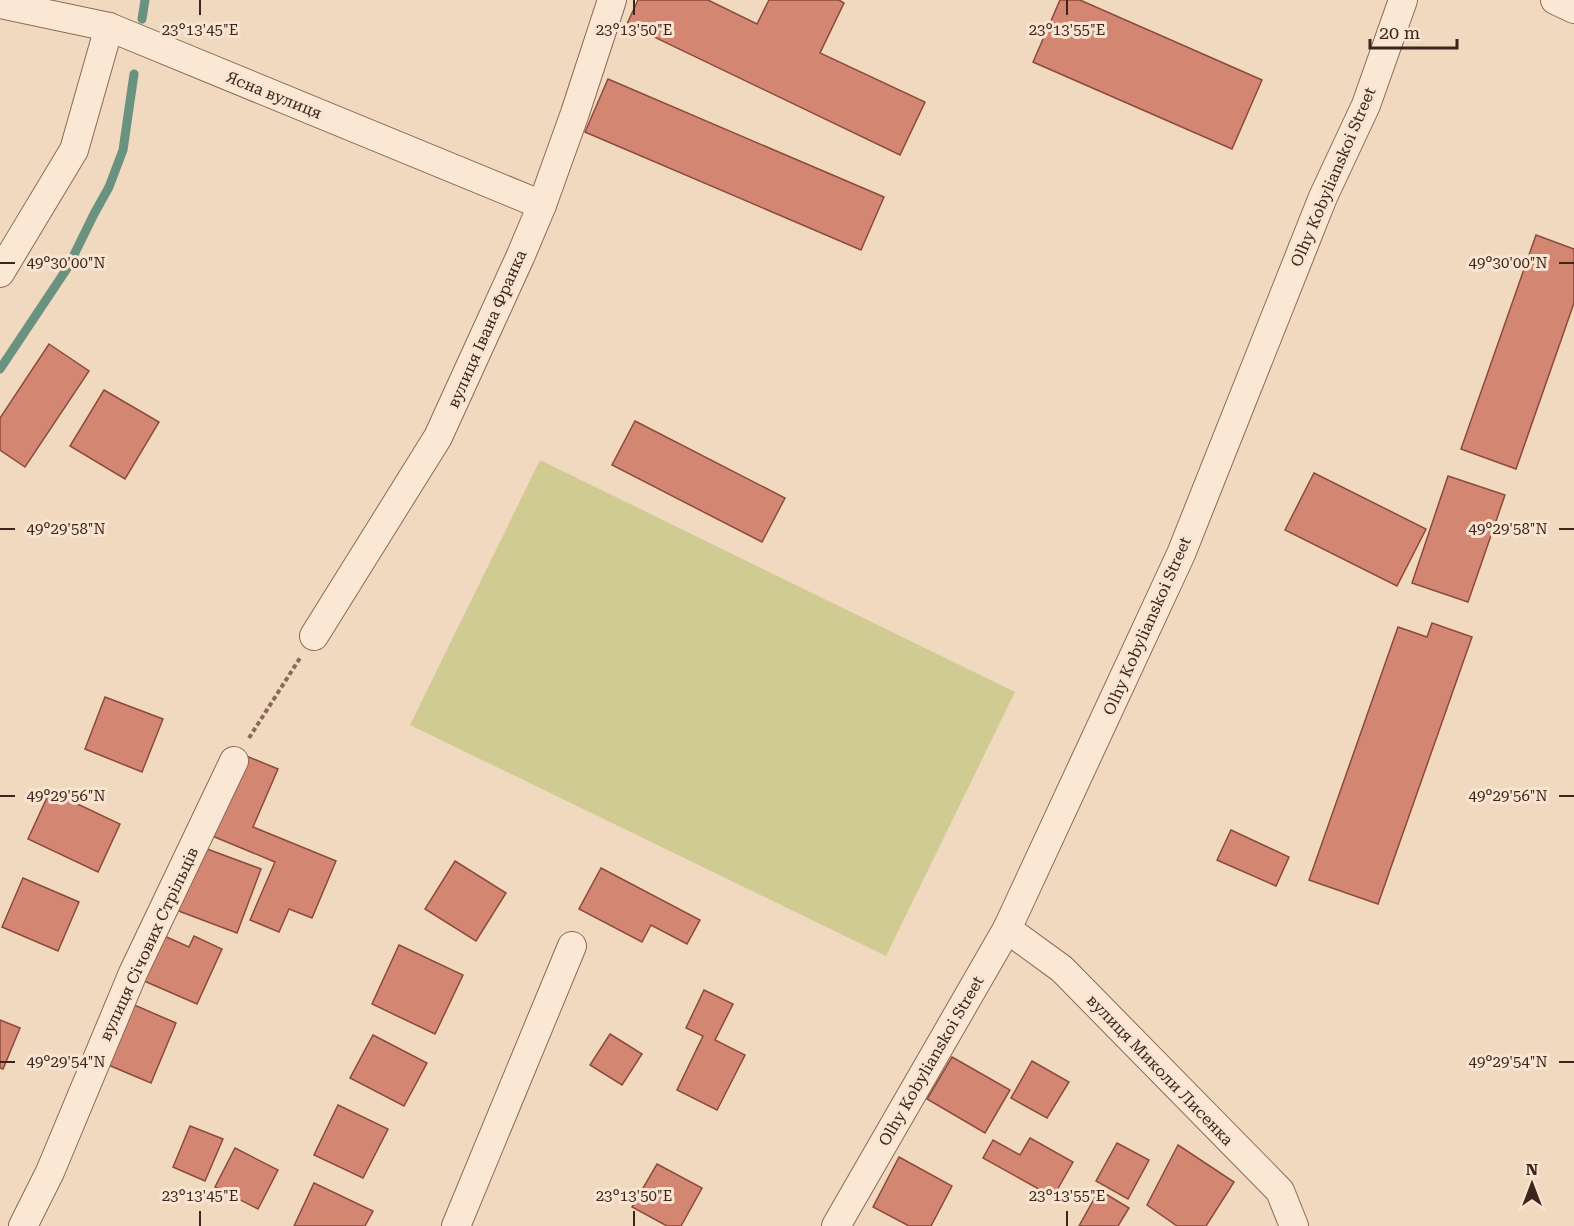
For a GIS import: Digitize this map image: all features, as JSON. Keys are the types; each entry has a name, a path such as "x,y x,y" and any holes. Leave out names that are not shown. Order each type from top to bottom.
{"street":[{"name":"вулиця Івана Франка","path":"314,636 438,437 542,205 612,0"},
{"name":"Olhy Kobylianskoi Street","path":"836,1226 1007,929 1181,554 1323,196 1366,105 1403,0"},
{"path":"1555,0 1574,9"},
{"name":"Ясна вулиця","path":"0,4 109,27 542,205"},
{"path":"0,273 74,150 109,27"},
{"name":"вулиця Січових Стрільців","path":"23,1226 50,1172 133,973 234,761"},
{"name":"вулиця Миколи Лисенка","path":"1007,929 1062,969 1280,1191 1294,1226"},
{"path":"456,1226 572,946"}],"path":[{"path":"234,761 314,636"}],"shaded area":[{"path":"540,460 1015,692 886,956 410,725"}],"building":[{"path":"638,0 708,0 757,24 769,0 839,0 844,3 820,53 925,102 900,155 627,24"},
{"path":"1060,0 1080,0 1262,80 1232,149 1033,62"},
{"path":"608,79 884,197 861,250 585,132"},
{"path":"1536,235 1574,249 1574,303 1516,469 1461,449"},
{"path":"49,344 89,371 25,467 0,450 0,418"},
{"path":"104,390 159,422 125,479 70,446"},
{"path":"635,421 785,498 762,542 612,465"},
{"path":"1314,473 1426,529 1397,586 1285,530"},
{"path":"1448,476 1505,495 1468,602 1412,583"},
{"path":"1432,623 1472,637 1378,904 1309,880 1398,627 1427,637"},
{"path":"105,697 163,719 142,772 85,749"},
{"path":"244,755 278,769 253,827 336,861 312,918 289,909 279,932 250,920 275,862 210,835"},
{"path":"50,791 120,824 98,872 28,839"},
{"path":"1231,830 1289,857 1276,886 1217,860"},
{"path":"199,846 261,869 237,933 176,910"},
{"path":"455,861 506,893 476,941 425,909"},
{"path":"601,868 700,920 687,944 651,925 642,942 579,909"},
{"path":"23,878 79,902 58,951 2,927"},
{"path":"162,935 189,947 194,936 222,949 197,1004 142,980"},
{"path":"399,945 463,975 435,1034 372,1004"},
{"path":"704,990 733,1004 715,1040 745,1055 717,1110 677,1090 703,1036 686,1028"},
{"path":"132,1004 176,1023 151,1083 106,1064"},
{"path":"0,1020 20,1028 3,1069 0,1068"},
{"path":"610,1034 642,1054 622,1085 590,1065"},
{"path":"373,1035 427,1063 404,1106 350,1078"},
{"path":"952,1057 1010,1090 985,1133 927,1099"},
{"path":"1032,1061 1069,1082 1047,1118 1011,1098"},
{"path":"338,1105 388,1129 363,1178 314,1155"},
{"path":"190,1126 223,1139 205,1181 173,1167"},
{"path":"1030,1138 1073,1162 1053,1197 983,1158 993,1140 1020,1155"},
{"path":"1117,1143 1149,1160 1128,1199 1096,1181"},
{"path":"1178,1145 1234,1182 1206,1226 1177,1226 1147,1205"},
{"path":"235,1148 278,1170 258,1209 215,1187"},
{"path":"899,1157 952,1186 931,1226 909,1226 873,1207"},
{"path":"657,1164 702,1188 681,1226 667,1226 632,1207"},
{"path":"314,1183 373,1211 365,1226 294,1226"},
{"path":"1099,1190 1129,1208 1118,1226 1079,1226"}],"waterway":[{"path":"142,19 145,0"},
{"path":"0,369 68,267 109,187 123,150 134,74"}]}
